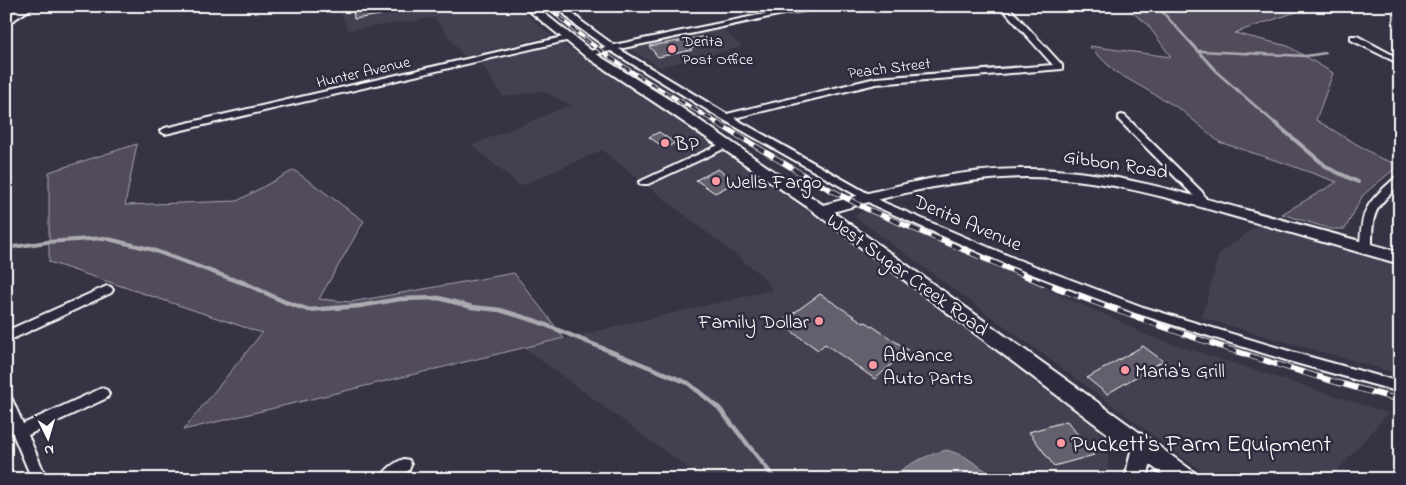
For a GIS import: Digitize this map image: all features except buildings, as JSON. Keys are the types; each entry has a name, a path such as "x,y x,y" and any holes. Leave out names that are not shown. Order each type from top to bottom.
{"main road":[{"path":"6,22 30,6"},
{"name":"West Sugar Creek Road","path":"528,6 589,54 727,144 821,210 1186,479"},
{"name":"Gibbon Road","path":"821,210 867,198 966,178 1025,173 1066,175 1110,180 1202,201 1400,258"},
{"path":"1136,479 1143,446"}],"street":[{"name":"Derita Avenue","path":"561,6 578,23 612,48 725,117 867,198 1012,262 1112,300 1229,338 1400,387"},
{"path":"589,54 788,12 831,6"},
{"name":"Peach Street","path":"725,117 876,81 1060,67 1004,6"},
{"name":"Hunter Avenue","path":"165,131 567,38"},
{"path":"1354,38 1400,62"},
{"path":"1122,118 1198,194 1202,201"},
{"path":"644,182 727,144"},
{"path":"1366,249 1368,213 1378,199 1400,179"},
{"path":"6,337 108,290"},
{"path":"19,433 102,394"},
{"path":"6,401 40,479"},
{"path":"388,479 404,465"}],"shaded area":[{"path":"338,6 517,6 551,36 463,56 435,18 348,30"},
{"path":"1125,6 1314,6 1234,33 1288,46 1333,73 1316,120 1380,158 1399,165 1363,195 1345,229 1331,229 1282,214 1337,182 1219,142 1180,109 1114,71 1089,46 1171,57 1147,24"},
{"path":"720,27 742,47 660,67 625,46"},
{"path":"563,44 755,173 1095,421 1108,455 1108,479 703,479 524,348 773,290 760,274 602,150 520,186 472,145 571,105 543,91 503,97 481,63"},
{"path":"137,144 125,205 237,201 294,170 364,221 319,299 351,302 514,273 564,338 183,430 262,333 49,262 49,172"},
{"path":"865,210 1122,322 1145,335 1388,413 1330,479 1213,479 854,216"},
{"path":"1258,225 1400,267 1400,374 1202,318 1219,254"},
{"path":"947,450 964,456 998,479 889,479 916,461"}],"waterway":[{"path":"1157,6 1220,75 1276,124"},
{"path":"1199,51 1306,56 1326,53"},
{"path":"1275,123 1328,168 1358,182"},
{"path":"6,248 47,242 104,238 150,249 243,283"},
{"path":"240,281 285,302 309,310 360,306 400,299 439,298 472,307 500,310 536,321 688,383 719,408 775,479"}],"railway":[{"path":"548,6 567,24 608,56 719,124"},
{"path":"717,123 812,180 867,209 1042,283"},
{"path":"1039,281 1218,345 1308,374 1400,400"}],"place":[{"name":"Derita Post Office","path":"672,49"},
{"name":"BP","path":"665,143"},
{"name":"Wells Fargo","path":"716,181"},
{"name":"Family Dollar","path":"819,321"},
{"name":"Advance Auto Parts","path":"873,365"},
{"name":"Maria's Grill","path":"1125,370"},
{"name":"Puckett's Farm Equipment","path":"1061,443"}]}
